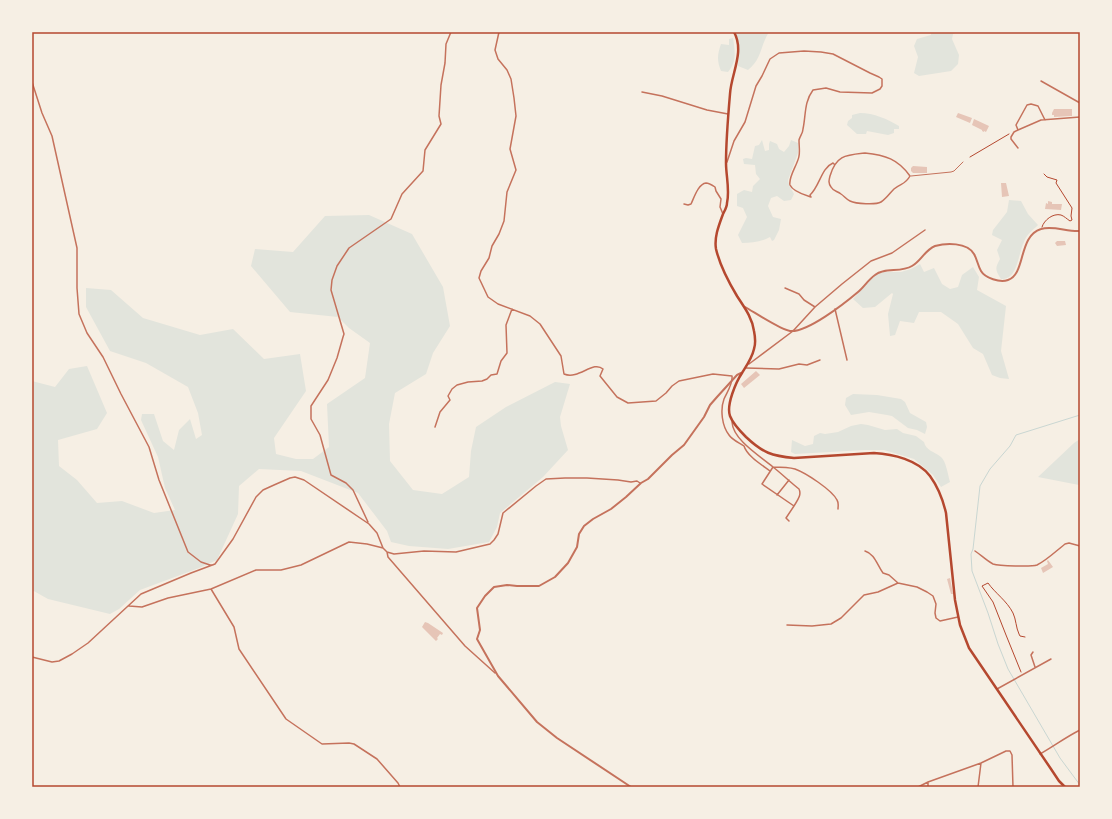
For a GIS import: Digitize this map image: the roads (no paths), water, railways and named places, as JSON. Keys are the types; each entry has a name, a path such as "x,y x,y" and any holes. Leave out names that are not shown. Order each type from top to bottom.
{"main road":[{"path":"734,32 737,40 738,54 737,64 730,86 728,114 726,163 728,203 716,233 716,249 728,281 752,319 755,338 754,348 748,364 736,383 730,399 729,414 745,437 757,447 770,454 782,457 807,458 874,453 886,454 920,466 930,475 943,502 946,513 949,531 954,594 958,618 969,648 1040,754 1065,787"}],"street":[{"path":"369,524 353,490 346,483 331,475 320,435 311,419 310,406 328,380 338,358 344,334 331,290 332,280 337,266 349,248 391,219 402,194 423,171 425,150 441,124 439,116 441,85 445,63 446,44 451,32"},
{"path":"499,32 495,50 498,59 508,70 514,98 516,116 510,150 516,170 507,192 504,222 492,246 489,258 480,271 479,278 488,297 498,304 530,316 540,324 561,356 564,374 569,376 594,366 600,366 603,369 600,376 617,397 628,403 656,400 679,381 713,374 732,376 732,381 723,402 722,415 724,427 729,436 744,446 751,456 770,471"},
{"path":"726,163 734,141 745,122 753,93 770,59 779,54 804,51 821,52 833,54 879,77 882,79 882,86 880,89 872,93 840,92 826,88 813,90 808,98 804,128 799,141 800,154 790,179 793,189 811,197 810,195 814,192 825,170 840,158 852,154 883,155 896,162 906,170 910,176"},
{"path":"1041,81 1080,104"},
{"path":"32,82 42,113 52,136 77,248 77,288 79,314 87,333 103,357 150,447 159,480 188,552 201,562 210,565 215,564"},
{"path":"642,92 662,96 706,110 728,114"},
{"path":"1018,130 1016,125 1027,105 1031,104 1038,106 1045,120"},
{"path":"1018,148 1011,139 1012,136 1014,132 1026,126 1045,120 1080,117"},
{"path":"910,176 951,172 963,162"},
{"path":"834,164 829,184 834,191 840,193 852,202 874,204 880,202 897,187 905,184 910,176"},
{"path":"684,204 691,204 699,187 704,183 707,183 715,187 721,199 720,207 723,214"},
{"path":"745,306 786,330 793,331 815,322 835,309 879,272 907,269 915,264 935,246 956,244 967,247 974,254 982,272 995,280 1008,280 1016,274 1026,244 1032,235 1041,229 1052,228 1080,231"},
{"path":"748,364 793,331 815,307 871,261 892,253 925,230"},
{"path":"785,288 799,294 804,300 815,307"},
{"path":"435,427 440,412 450,400 448,396 452,389 464,383 482,381 491,375 497,374 501,361 507,353 506,325 512,309"},
{"path":"835,309 848,360"},
{"path":"746,368 779,369 799,364 807,365 820,360"},
{"path":"498,676 477,639 480,630 477,608 485,596 494,587 507,585 539,586 555,577 568,562 577,547 579,534 584,526 611,509 648,479 684,445 704,417 710,405 737,375 742,373"},
{"path":"732,420 736,434 754,452 789,480 800,492 800,495 786,518 790,521"},
{"path":"773,467 762,484 794,506"},
{"path":"773,467 795,469 820,483 837,500 838,510"},
{"path":"32,657 52,662 59,661 88,644 141,594 215,564 233,539 256,497 263,490 290,478 295,477 304,480 369,524 377,532 383,548 387,552 394,554 424,551 456,552 490,544 498,534 503,513 546,479 599,479 631,482 638,481 642,483"},
{"path":"777,495 789,480"},
{"path":"129,606 142,607 168,598 211,589 256,570 281,570 301,565 349,542 383,548"},
{"path":"976,551 982,557 994,564 1035,566 1065,544 1069,543 1080,546"},
{"path":"865,551 872,554 883,573 889,575 898,583 917,587 933,596 936,604 936,618 940,621 958,618"},
{"path":"387,552 388,557 462,642 498,676 537,722 557,738 632,787"},
{"path":"787,625 812,626 831,624 841,618 864,595 878,592 898,583"},
{"path":"211,589 234,627 239,649 286,719 322,744 354,744 377,759 400,787"},
{"path":"1033,652 1031,655 1035,667"},
{"path":"997,690 1022,674 1051,659"},
{"path":"1040,754 1067,736 1080,730"},
{"path":"918,787 981,763 1006,751 1010,751 1012,755 1013,787"},
{"path":"978,787 981,763"},
{"path":"928,782 928,787"}],"waterway":[{"path":"1080,415 1016,435 1010,446 990,469 980,486 973,549 971,554 972,571 1008,669 1060,758 1080,785"}]}
